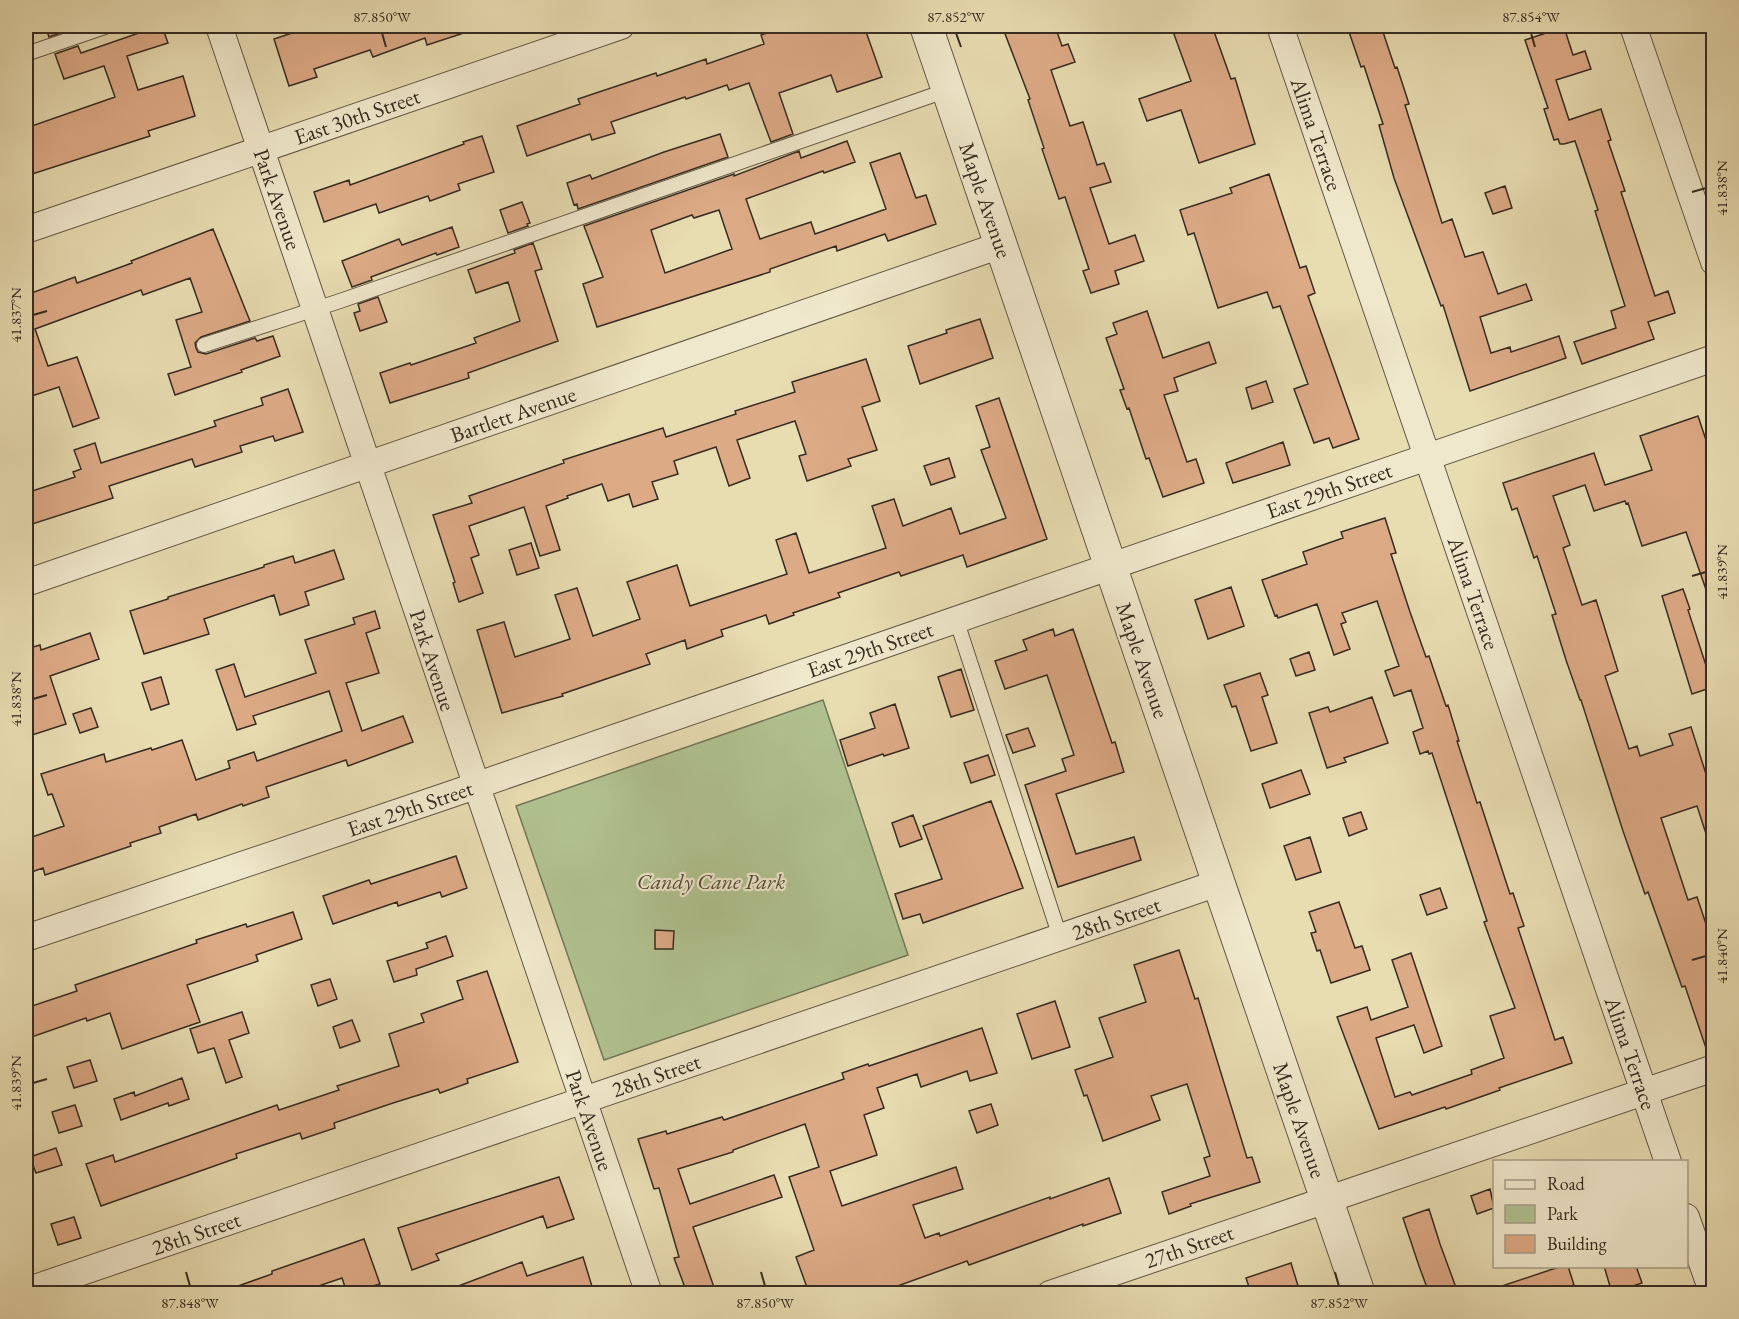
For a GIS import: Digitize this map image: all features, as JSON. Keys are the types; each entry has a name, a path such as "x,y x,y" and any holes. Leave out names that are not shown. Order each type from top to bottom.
{"street":[{"name":"Park Avenue","path":"219,26 649,1293"},
{"name":"East 30th Street","path":"26,231 621,26"},
{"name":"Maple Avenue","path":"926,26 1359,1293"},
{"name":"Alima Terrace","path":"1280,26 1668,1160"},
{"path":"1633,26 1713,262"},
{"name":"Bartlett Avenue","path":"26,583 1001,245"},
{"name":"East 29th Street","path":"26,938 476,786 1713,358"},
{"name":"28th Street","path":"26,1291 1218,883"},
{"name":"27th Street","path":"1050,1293 1713,1068"},
{"path":"1688,1223 1713,1293"}],"lane":[{"path":"26,54 108,26"},
{"path":"204,345 315,309 948,90"},
{"path":"956,619 1060,937"}],"green space":[{"name":"Candy Cane Park","path":"823,700 908,955 604,1060 516,806"}],"building":[{"path":"45,26 71,26 72,29 49,37"},
{"path":"137,26 162,26 168,43 127,56 138,90 183,76 195,116 148,131 150,136 26,176 26,128 115,97 104,66 64,79 55,54 78,46 81,53 139,33"},
{"path":"313,26 475,26 476,29 427,45 425,38 373,57 370,50 314,69 317,77 289,86 274,39"},
{"path":"787,26 864,26 882,77 837,92 831,75 779,93 793,134 771,142 749,83 729,90 727,85 686,99 685,97 611,122 615,133 592,140 590,134 527,156 517,126 580,104 578,99 656,73 657,76 706,59 707,64 764,44 761,35"},
{"path":"1002,26 1055,26 1062,46 1068,44 1075,62 1051,70 1070,126 1083,122 1097,165 1104,163 1111,182 1090,188 1109,244 1135,235 1144,261 1115,271 1119,284 1091,293 1083,271 1089,269 1065,197 1059,199 1042,149 1044,148 1028,100 1030,99"},
{"path":"1171,26 1212,26 1231,79 1235,78 1255,144 1199,163 1181,110 1147,121 1139,99 1191,81"},
{"path":"1347,26 1381,26 1409,104 1405,105 1442,223 1452,219 1465,257 1483,252 1498,294 1526,284 1532,300 1480,317 1491,353 1510,347 1511,352 1559,336 1566,358 1470,391 1443,305 1441,306 1394,178 1379,125 1383,124 1364,66 1361,67"},
{"path":"1564,27 1573,55 1585,51 1591,69 1556,80 1569,120 1601,109 1611,140 1608,141 1625,191 1621,192 1655,296 1668,291 1675,313 1648,322 1654,339 1582,364 1574,342 1616,328 1611,311 1625,306 1595,211 1598,210 1575,141 1560,144 1558,139 1554,140 1544,109 1548,108 1525,40"},
{"path":"720,134 728,157 578,209 577,204 574,205 567,183 590,175 592,179"},
{"path":"482,136 494,172 458,184 460,190 430,201 428,196 379,213 376,204 324,222 314,192 349,180 350,185"},
{"path":"847,141 855,162 746,199 760,239 811,222 815,234 886,209 870,163 900,153 916,198 926,195 936,224 888,241 885,234 837,251 836,246 770,269 770,272 597,327 583,284 603,277 584,226 734,174 734,176 799,151 801,158","holes":["719,210 732,249 665,273 651,230 692,215 694,218"]},
{"path":"1269,174 1300,268 1306,266 1315,293 1308,296 1359,439 1333,448 1329,438 1314,443 1294,389 1308,384 1280,306 1273,308 1267,292 1218,308 1194,233 1188,235 1180,210 1232,193 1230,188"},
{"path":"1505,186 1512,208 1493,214 1485,193"},
{"path":"522,202 530,223 527,224 528,226 508,233 500,210"},
{"path":"452,227 459,247 371,277 372,280 352,287 342,261 399,239 402,245"},
{"path":"213,229 250,321 201,337 195,343 198,352 206,354 255,338 257,341 273,336 280,356 175,395 168,374 191,367 176,320 202,312 190,278 143,295 141,290 35,329 48,366 77,357 99,418 73,427 59,387 26,398 26,295 75,277 77,283"},
{"path":"533,243 542,269 535,271 558,341 468,373 469,378 390,403 380,373 476,343 474,338 520,321 508,282 476,293 468,270 515,253 514,250"},
{"path":"378,297 387,322 360,331 354,313 360,311 358,304"},
{"path":"1147,311 1163,358 1209,342 1216,363 1174,378 1178,391 1164,395 1187,462 1196,459 1204,483 1163,497 1120,390 1124,389 1106,338 1117,334 1113,323"},
{"path":"980,319 993,358 920,384 908,346"},
{"path":"866,359 880,401 862,407 877,450 848,459 851,466 807,481 799,456 806,454 795,421 737,440 750,478 729,486 716,447 674,461 678,474 652,482 658,499 633,507 629,494 608,501 602,484 546,506 560,550 540,556 524,507 469,526 479,555 471,558 483,593 459,602 453,583 455,582 433,515 472,503 469,496 564,463 563,460 663,428 666,437 736,414 735,411 795,392 792,382"},
{"path":"1266,381 1273,402 1252,409 1246,388"},
{"path":"288,389 303,432 275,441 273,436 240,446 242,452 195,467 192,459 109,486 113,498 26,526 26,493 75,477 73,472 81,469 74,450 95,443 101,463 216,426 214,421 263,405 261,398"},
{"path":"999,398 1047,539 967,567 963,555 901,576 899,572 838,593 840,597 769,624 766,615 721,630 723,636 687,649 685,640 646,654 650,664 562,694 563,696 502,713 477,630 504,622 515,657 570,639 555,595 577,588 593,636 640,619 627,582 677,565 690,606 787,574 776,540 796,533 809,573 886,548 872,506 894,499 903,526 951,508 960,534 1006,518 981,450 990,447 976,406"},
{"path":"1698,416 1713,461 1713,603 1711,604 1686,532 1642,546 1628,503 1626,504 1625,501 1594,511 1585,485 1553,496 1570,545 1563,548 1582,605 1596,600 1618,671 1605,676 1629,749 1637,746 1640,756 1673,745 1669,734 1691,727 1713,790 1713,845 1710,846 1697,806 1661,818 1688,900 1697,897 1710,936 1713,934 1713,1053 1708,1054 1685,986 1682,987 1648,892 1645,894 1623,831 1566,660 1552,615 1556,614 1537,556 1534,558 1517,508 1512,510 1503,483 1594,453 1605,485 1652,470 1640,436"},
{"path":"1283,442 1290,465 1233,483 1226,463"},
{"path":"949,458 955,477 931,485 924,466"},
{"path":"1385,518 1396,553 1391,554 1410,612 1426,657 1429,656 1446,706 1448,705 1477,803 1480,802 1510,894 1513,893 1524,926 1518,928 1555,1040 1563,1037 1572,1063 1446,1109 1445,1107 1379,1129 1337,1017 1367,1007 1371,1020 1408,1007 1392,960 1411,953 1442,1046 1424,1053 1414,1025 1376,1038 1395,1097 1410,1092 1412,1095 1472,1074 1471,1070 1504,1058 1490,1016 1515,1008 1484,922 1487,921 1432,753 1429,754 1428,751 1420,754 1413,732 1423,728 1411,690 1394,696 1385,671 1399,666 1377,601 1342,613 1346,622 1341,624 1350,649 1334,655 1317,604 1278,618 1277,615 1275,616 1262,580 1307,564 1303,552 1343,538 1341,532"},
{"path":"531,543 539,568 517,575 509,550"},
{"path":"334,550 344,579 305,592 309,605 280,615 274,595 204,619 209,634 144,654 130,611 293,556 295,563"},
{"path":"1231,587 1244,626 1208,639 1195,600"},
{"path":"1683,589 1713,687 1692,694 1662,596"},
{"path":"375,611 380,628 366,633 379,673 346,683 362,731 403,716 413,742 348,766 346,760 266,787 269,797 198,820 196,814 159,827 161,833 130,843 131,846 45,875 43,868 26,874 26,839 64,826 52,794 48,795 41,774 104,754 106,762 182,740 196,780 230,768 228,761 254,752 257,761 342,731 329,691 253,716 256,724 237,730 216,670 234,664 245,697 316,673 305,640 355,624 353,618"},
{"path":"1053,629 1055,636 1073,629 1124,772 1056,794 1076,854 1134,837 1141,860 1058,887 1025,785 1066,771 1062,759 1074,755 1047,675 1005,689 995,661 1027,650 1023,640"},
{"path":"90,633 99,659 50,676 66,724 26,737 26,715 33,712 26,689 26,649 40,645 41,650"},
{"path":"1309,652 1315,670 1296,676 1290,659"},
{"path":"961,669 974,710 951,717 938,677"},
{"path":"1260,673 1268,695 1262,697 1277,743 1251,751 1236,706 1232,707 1224,685"},
{"path":"161,677 169,704 151,710 142,683"},
{"path":"1372,697 1388,743 1344,758 1346,762 1327,768 1309,713 1328,707 1330,712"},
{"path":"895,704 909,748 848,766 840,740 875,728 870,713"},
{"path":"91,708 98,727 80,733 73,714"},
{"path":"1028,728 1035,746 1013,753 1006,735"},
{"path":"988,755 995,775 971,783 964,763"},
{"path":"1301,770 1310,794 1270,808 1262,784"},
{"path":"991,801 1023,888 923,923 920,914 903,919 895,894 942,879 923,826"},
{"path":"1361,812 1367,829 1349,836 1343,818"},
{"path":"913,815 922,839 900,847 892,823"},
{"path":"1310,837 1321,872 1296,880 1284,846"},
{"path":"456,856 467,888 442,897 440,892 398,906 397,902 333,924 323,896 369,880 371,884"},
{"path":"1440,888 1447,908 1427,915 1420,895"},
{"path":"1339,902 1355,948 1362,946 1370,970 1331,983 1320,950 1317,951 1311,933 1316,932 1309,912"},
{"path":"293,912 302,939 256,955 258,961 187,985 200,1022 122,1049 110,1013 87,1021 86,1018 26,1039 26,1008 77,991 75,985 197,943 196,940"},
{"path":"655,930 674,931 673,949 655,949"},
{"path":"446,936 453,956 416,969 417,975 394,982 387,961 428,948 426,943"},
{"path":"1179,950 1195,999 1198,998 1247,1158 1252,1157 1260,1182 1190,1204 1191,1206 1169,1214 1162,1192 1210,1176 1204,1158 1210,1156 1187,1084 1151,1096 1160,1120 1103,1141 1087,1095 1084,1096 1075,1070 1113,1057 1099,1018 1146,1002 1134,965"},
{"path":"487,971 518,1062 467,1079 468,1083 440,1093 438,1089 334,1123 335,1128 302,1139 300,1133 236,1154 237,1158 101,1206 86,1164 113,1155 115,1162 277,1105 279,1110 339,1090 337,1086 399,1066 389,1034 424,1022 421,1014 463,999 457,981"},
{"path":"330,979 337,999 318,1006 311,985"},
{"path":"1055,1001 1070,1047 1032,1059 1017,1014"},
{"path":"242,1012 249,1033 229,1040 242,1077 226,1083 214,1048 198,1053 190,1029"},
{"path":"352,1020 360,1041 340,1048 333,1027"},
{"path":"982,1028 997,1073 970,1081 967,1071 921,1087 917,1074 877,1088 884,1108 864,1115 877,1155 830,1171 842,1206 956,1167 963,1189 913,1205 925,1238 939,1233 940,1236 1109,1178 1121,1213 1083,1226 1083,1224 969,1265 967,1261 892,1288 894,1293 809,1293 796,1257 814,1250 789,1177 819,1167 805,1124 733,1150 733,1152 678,1169 690,1204 774,1175 782,1197 693,1227 716,1293 687,1293 674,1258 679,1257 659,1188 654,1189 638,1139 666,1131 667,1134 722,1117 724,1120 844,1079 842,1073"},
{"path":"90,1060 97,1081 74,1088 67,1067"},
{"path":"182,1078 189,1099 169,1106 168,1103 121,1120 114,1099 134,1092 135,1096"},
{"path":"991,1104 998,1125 977,1133 969,1111"},
{"path":"75,1105 82,1126 59,1133 52,1112"},
{"path":"56,1148 62,1165 36,1173 30,1157"},
{"path":"559,1177 574,1219 547,1228 543,1216 436,1254 439,1260 412,1270 398,1228"},
{"path":"1490,1189 1493,1208 1477,1214 1471,1196"},
{"path":"1429,1209 1458,1293 1429,1293 1419,1266 1403,1218"},
{"path":"74,1217 81,1238 58,1245 51,1224"},
{"path":"364,1239 380,1284 347,1293 342,1278 298,1293 224,1293 224,1291 272,1274 272,1271"},
{"path":"583,1257 594,1293 445,1293 445,1291 522,1262 527,1276"},
{"path":"1291,1263 1299,1289 1284,1293 1251,1293 1246,1278"},
{"path":"1556,1268 1569,1268 1574,1285 1548,1293 1491,1293 1490,1290"},
{"path":"1605,1268 1637,1268 1642,1283 1612,1293"}]}
